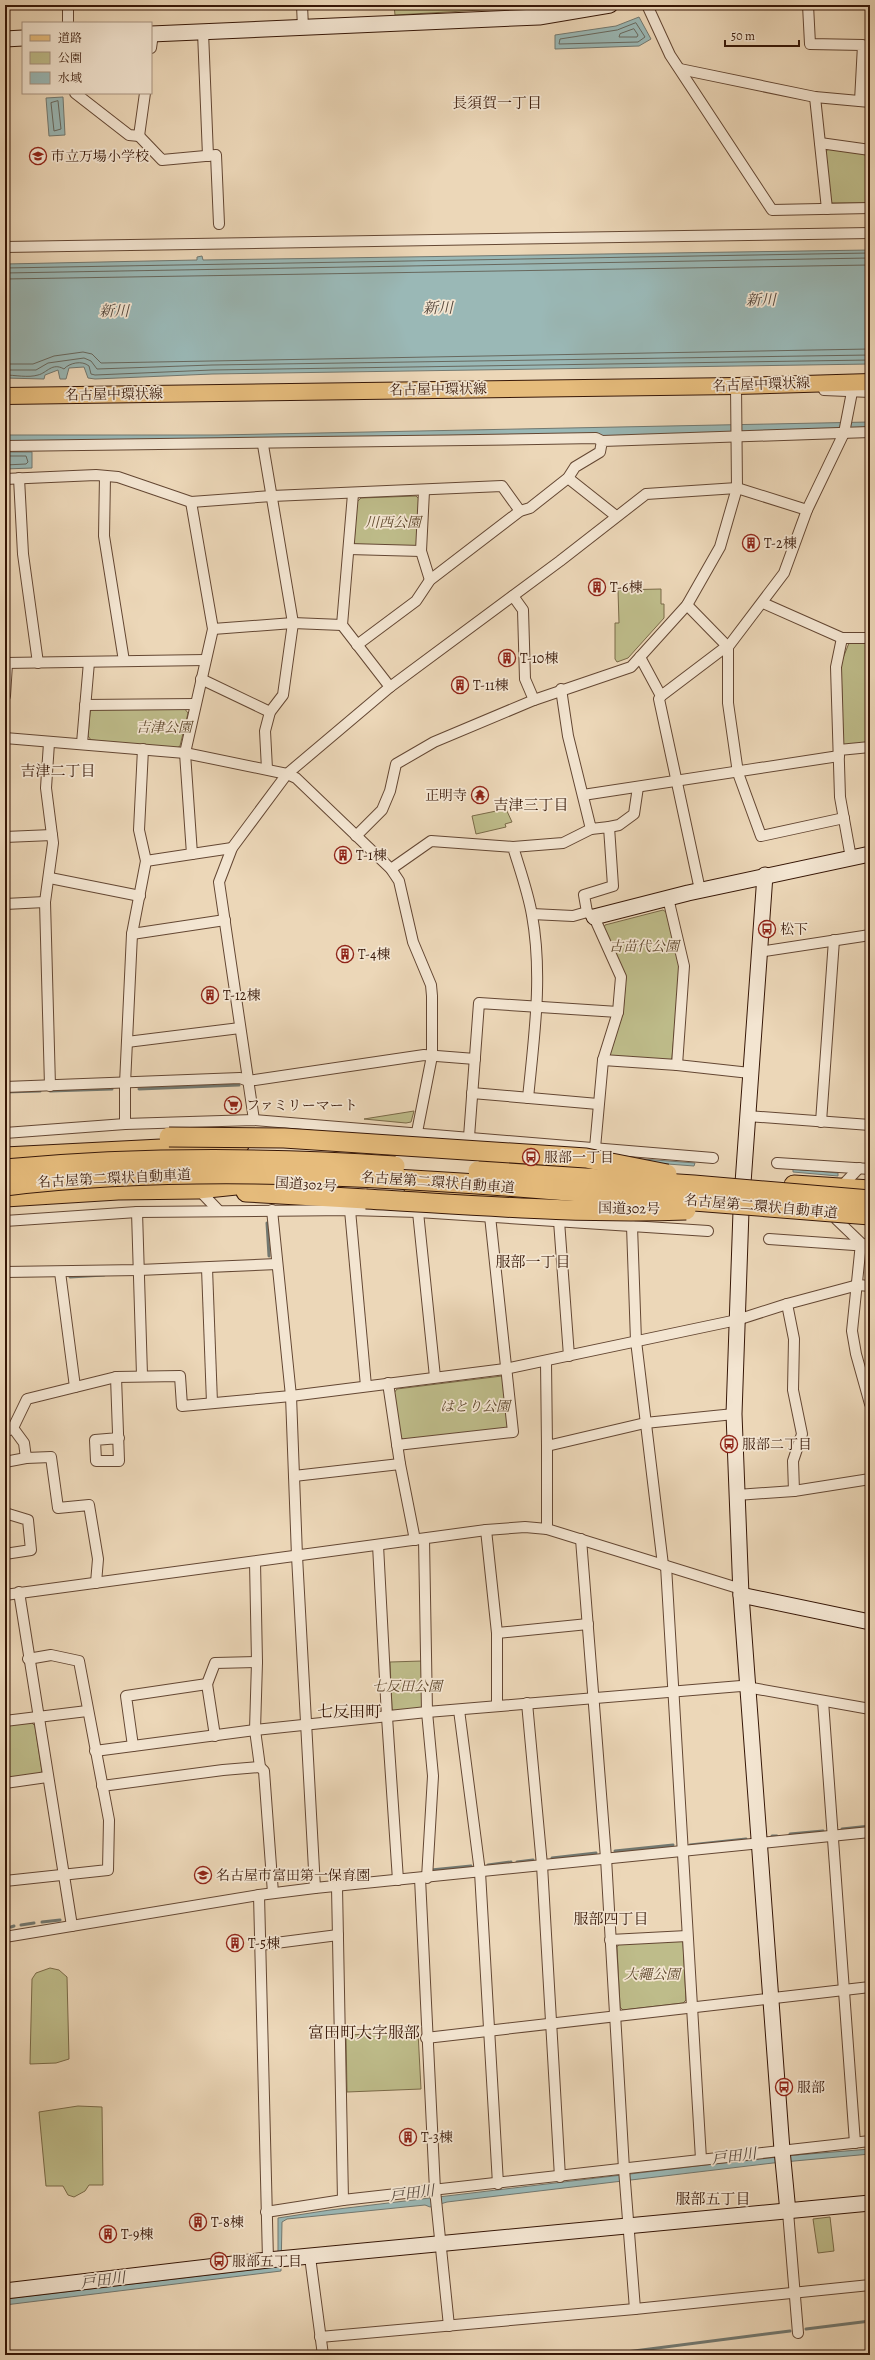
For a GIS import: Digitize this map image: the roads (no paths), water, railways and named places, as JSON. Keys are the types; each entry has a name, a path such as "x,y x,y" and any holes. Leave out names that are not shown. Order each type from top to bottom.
{"highway":[{"path":"175,1143 284,1138 586,1158 754,1193"},
{"path":"7,1162 103,1139 175,1143 264,1143 605,1167 754,1193"},
{"name":"名古屋第二環状自動車道","path":"7,1162 241,1159 316,1160 754,1193 870,1200"},
{"name":"名古屋第二環状自動車道","path":"5,1186 114,1176 174,1173 318,1174 416,1180 754,1193 870,1215"},
{"name":"国道302号","path":"5,1197 118,1190 198,1189 255,1182 427,1189 547,1206 741,1211 870,1223"},
{"path":"198,1189 358,1204 627,1212 754,1193 841,1187 870,1190"}],"main road":[{"name":"名古屋中環状線","path":"5,396 870,382"}],"street":[{"path":"68,5 68,22"},
{"path":"302,5 303,28"},
{"path":"152,39 203,32 539,17 610,5"},
{"path":"647,5 670,55 772,210 870,208"},
{"path":"680,69 815,97 865,101 863,45 810,44 808,5"},
{"path":"203,32 208,156"},
{"path":"5,39 22,38"},
{"path":"76,94 129,135 139,136 162,160 216,156 219,224"},
{"path":"139,136 145,94"},
{"path":"815,97 826,209"},
{"path":"820,143 870,150"},
{"path":"5,247 870,233"},
{"path":"356,836 382,810 390,791 396,764 434,742 534,700 562,689 631,667 687,605 720,547 737,488 737,423 744,385 773,389 870,392"},
{"path":"660,696 728,646 763,603 784,573 807,510 844,433 852,392"},
{"path":"5,446 263,445 432,440 596,438 602,441 870,432"},
{"path":"357,645 416,601 430,580 520,511 530,508 568,478 575,467 600,452 602,441"},
{"path":"263,445 293,623 283,695 270,712 265,730 268,769"},
{"path":"5,479 105,476 118,477 191,502 272,496 424,491 502,486 520,511"},
{"path":"105,476 104,536 124,661"},
{"path":"19,478 23,554 38,663"},
{"path":"568,478 616,516"},
{"path":"254,1120 219,882 232,848 287,774 390,687 513,596 646,494 737,488 807,510"},
{"path":"424,491 421,551 430,580"},
{"path":"353,494 342,624 390,687"},
{"path":"191,502 213,629 185,754 192,854"},
{"path":"349,550 421,551"},
{"path":"513,596 523,610 525,679 534,700"},
{"path":"763,603 842,638 870,638"},
{"path":"687,605 728,646 728,703 738,773 761,836 844,818"},
{"path":"213,629 293,623 342,624"},
{"path":"842,638 836,667 840,797 852,858"},
{"path":"640,657 660,696 659,699 700,890"},
{"path":"5,696 6,664 205,660"},
{"path":"82,743 89,662"},
{"path":"201,680 270,712"},
{"path":"562,689 568,736 591,829"},
{"path":"85,705 195,704"},
{"path":"5,738 49,743 82,743 185,754 268,769 296,778 391,869 399,881 413,942 431,985 432,1056 417,1132"},
{"path":"49,743 46,788 52,835 50,878 45,902 50,1086"},
{"path":"583,795 738,773 870,747"},
{"path":"125,1124 124,1084 132,934 146,861 139,830 142,749"},
{"path":"391,869 431,841 513,848 563,843 591,829 619,824 634,814 638,786"},
{"path":"595,1148 603,1060 618,1012 621,977 591,915 584,895 613,886 608,827"},
{"path":"5,837 52,835"},
{"path":"146,861 232,848"},
{"path":"513,848 532,914 537,963 537,1007 528,1098"},
{"path":"532,914 573,916 591,915 765,875 870,854"},
{"path":"765,875 748,1116 754,1193 741,1211 734,1414 741,1592 782,2157 796,2293 798,2333"},
{"path":"50,878 140,896"},
{"path":"668,898 684,966 677,1065"},
{"path":"5,904 45,902"},
{"path":"132,934 225,920"},
{"path":"759,952 870,934"},
{"path":"821,1122 834,940"},
{"path":"469,1137 479,1002 618,1012"},
{"path":"127,1042 240,1028"},
{"path":"5,1087 124,1084 240,1078 248,1081 424,1056 474,1059"},
{"path":"603,1060 677,1065 750,1073"},
{"path":"472,1093 598,1104"},
{"path":"748,1116 870,1126"},
{"path":"5,1133 125,1124 254,1120 417,1132 713,1158"},
{"path":"175,1143 202,1122"},
{"path":"311,1124 336,1147"},
{"path":"582,1147 605,1167"},
{"path":"777,1163 870,1169"},
{"path":"841,1187 859,1168"},
{"path":"198,1189 219,1211"},
{"path":"358,1204 366,1386"},
{"path":"5,1221 137,1212 272,1210 358,1204 418,1212 589,1222 708,1231"},
{"path":"589,1222 610,1208"},
{"path":"272,1210 291,1396 297,1556 316,1888"},
{"path":"137,1212 142,1375"},
{"path":"418,1212 435,1377"},
{"path":"397,1445 513,1432 490,1216"},
{"path":"837,1220 865,1244"},
{"path":"559,1221 569,1356"},
{"path":"632,1226 636,1341 645,1423 664,1565 701,2159"},
{"path":"769,1239 854,1245 865,1244"},
{"path":"865,1244 852,1331 856,1354 870,1404"},
{"path":"5,1272 207,1268 277,1264"},
{"path":"207,1268 212,1403"},
{"path":"60,1272 75,1387"},
{"path":"26,1458 24,1443 9,1430 27,1399 116,1377 142,1375 180,1376 182,1406 291,1396 506,1369 546,1362 737,1320 787,1304 858,1285 870,1286"},
{"path":"787,1304 794,1339 793,1390 802,1434 793,1460 794,1491"},
{"path":"546,1362 547,1529"},
{"path":"116,1377 118,1438"},
{"path":"388,1383 400,1464 419,1539 427,1712 433,1776 423,1878 426,2038 435,2193 449,2326"},
{"path":"547,1446 645,1423 734,1414"},
{"path":"5,1462 26,1458 51,1457 58,1508 89,1505 98,1559 96,1583"},
{"path":"294,1476 400,1464"},
{"path":"737,1495 794,1491 870,1479"},
{"path":"5,1513 28,1520 31,1550 5,1554"},
{"path":"5,1594 255,1562 486,1530 525,1527 547,1529 581,1539 664,1565 741,1592 870,1622"},
{"path":"486,1530 497,1633 497,1706"},
{"path":"581,1539 606,1858 624,2172 635,2309"},
{"path":"378,1545 387,1717 398,1880"},
{"path":"255,1562 257,1662 255,1730 260,1767 264,1771 267,1791 273,1893"},
{"path":"19,1592 37,1717 72,1926"},
{"path":"497,1633 588,1624"},
{"path":"5,1881 108,1870 109,1820 87,1710 79,1661 51,1655 28,1658"},
{"path":"215,1736 207,1684 215,1663 257,1662"},
{"path":"133,1746 126,1696 207,1684"},
{"path":"95,1752 255,1730 306,1726 427,1712 594,1697 748,1686 870,1709"},
{"path":"823,1701 831,1836 855,2143"},
{"path":"527,1703 542,1865 560,2177"},
{"path":"5,1721 87,1710"},
{"path":"459,1710 480,1872 498,2184"},
{"path":"102,1786 223,1770 260,1767"},
{"path":"5,1783 47,1777"},
{"path":"5,1937 273,1893 870,1832"},
{"path":"337,1887 343,2200"},
{"path":"259,1895 266,2212 275,2259"},
{"path":"260,1945 338,1935"},
{"path":"610,1940 687,1936"},
{"path":"426,2038 870,1987"},
{"path":"266,2212 343,2200 435,2193 560,2177 624,2172 701,2159 782,2157 870,2141"},
{"path":"5,2291 275,2259 441,2245 870,2203"},
{"path":"310,2256 323,2355"},
{"path":"320,2337 635,2309 870,2285"}],"water":[{"path":"639,17 651,39 639,46 555,49 555,35 616,26"},
{"path":"63,97 65,135 49,136 46,98"},
{"name":"新川","path":"870,250 870,364 212,374 95,379 88,378 84,367 69,368 66,379 60,379 58,370 45,375 44,379 5,378 5,264 197,260 197,257 202,256 203,260"},
{"path":"870,422 870,430 608,437 5,443 5,435 218,435"},
{"path":"5,452 32,452 32,468 5,469"},
{"path":"616,1157 695,1163 694,1166 615,1160"},
{"path":"793,1169 838,1173 838,1176 793,1172"},
{"path":"870,2149 870,2154 773,2163 447,2202 430,2207 425,2205 287,2219 282,2222 281,2271 5,2305 5,2299 275,2267 278,2253 278,2218 330,2210 772,2157"}],"waterway":[{"path":"139,1089 239,1085"},
{"path":"50,1091 112,1089"},
{"path":"5,1092 40,1091"},
{"path":"267,1223 269,1256"},
{"path":"70,1277 104,1275"},
{"path":"842,1829 870,1826"},
{"path":"790,1834 823,1831"},
{"path":"772,1836 777,1836"},
{"path":"690,1845 746,1839"},
{"path":"615,1851 673,1845"},
{"path":"552,1858 596,1853"},
{"path":"517,1862 533,1860"},
{"path":"488,1865 511,1862"},
{"path":"431,1870 471,1866"},
{"path":"42,1922 60,1920"},
{"path":"21,1925 34,1923"},
{"path":"806,2329 870,2321"},
{"path":"603,2355 790,2331"}],"place":[{"name":"市立万場小学校","path":"38,156"},
{"name":"T-2棟","path":"751,543"},
{"name":"T-6棟","path":"597,587"},
{"name":"T-10棟","path":"507,658"},
{"name":"T-11棟","path":"460,685"},
{"name":"正明寺","path":"480,795"},
{"name":"T-1棟","path":"343,855"},
{"name":"松下","path":"767,929"},
{"name":"T-4棟","path":"345,954"},
{"name":"T-12棟","path":"210,995"},
{"name":"ファミリーマート","path":"233,1105"},
{"name":"服部一丁目","path":"531,1157"},
{"name":"服部二丁目","path":"729,1444"},
{"name":"名古屋市富田第一保育園","path":"203,1875"},
{"name":"T-5棟","path":"235,1943"},
{"name":"服部","path":"784,2087"},
{"name":"T-3棟","path":"408,2137"},
{"name":"T-8棟","path":"198,2222"},
{"name":"T-9棟","path":"108,2234"},
{"name":"服部五丁目","path":"219,2261"}],"district":[{"name":"長須賀一丁目","path":"497,103"},
{"name":"吉津二丁目","path":"58,771"},
{"name":"吉津三丁目","path":"531,805"},
{"name":"服部一丁目","path":"533,1262"},
{"name":"七反田町","path":"349,1711"},
{"name":"服部四丁目","path":"611,1919"},
{"name":"富田町大字服部","path":"364,2032"},
{"name":"服部五丁目","path":"713,2199"}],"park label":[{"name":"川西公園","path":"393,522"},
{"name":"吉津公園","path":"164,727"},
{"name":"古苗代公園","path":"644,946"},
{"name":"はとり公園","path":"475,1406"},
{"name":"七反田公園","path":"407,1686"},
{"name":"大繩公園","path":"652,1974"}],"water label":[{"name":"戸田川","path":"734,2156"},
{"name":"戸田川","path":"412,2193"},
{"name":"戸田川","path":"103,2280"}]}
